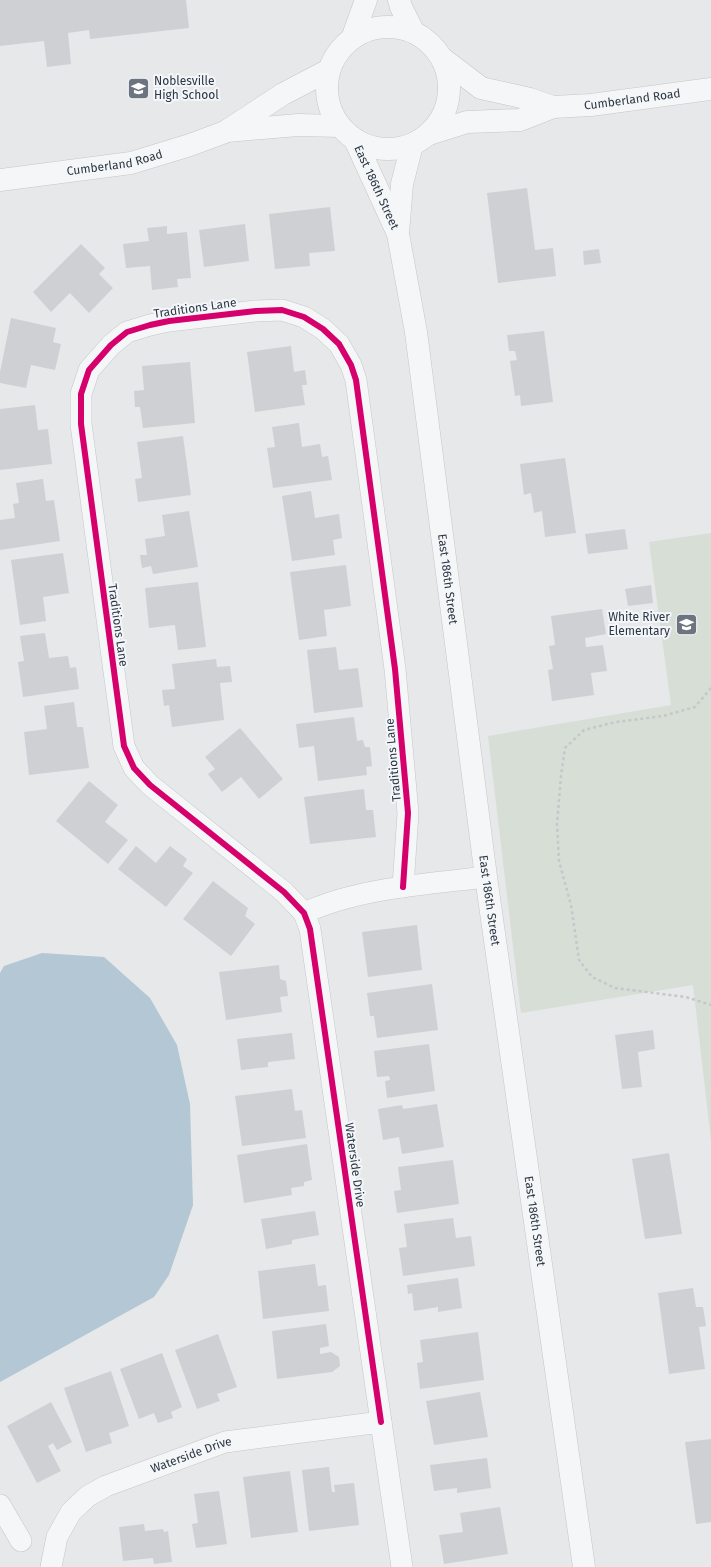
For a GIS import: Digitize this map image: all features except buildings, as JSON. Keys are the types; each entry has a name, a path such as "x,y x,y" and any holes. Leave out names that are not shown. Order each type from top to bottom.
{"street":[{"path":"353,36 366,0"},
{"path":"399,0 413,31"},
{"path":"393,26 413,31 431,42 444,59 449,79 449,100 442,119 421,139 393,149 373,148 348,133 330,109 326,89 329,70 338,51 353,36 372,28 379,27 393,26"},
{"name":"Cumberland Road","path":"444,59 481,88 530,98 553,107"},
{"name":"Cumberland Road","path":"225,132 283,94 329,70"},
{"name":"Cumberland Road","path":"421,139 467,122 520,120 553,107 590,105 711,89"},
{"name":"Cumberland Road","path":"0,180 131,163 225,132 298,125 348,133"},
{"name":"East 186th Street","path":"348,133 398,234"},
{"name":"East 186th Street","path":"421,139 402,184 398,234 416,332 486,877 584,1567"},
{"name":"Traditions Lane","path":"304,912 284,892 150,785 134,768 124,746 81,424 81,394 89,370 110,345 127,332 150,325 193,318 282,310 304,317 323,329 339,344 351,365 356,380 395,669 408,814 403,887"},
{"path":"304,912 325,903 340,899 403,887 486,877"},
{"name":"Waterside Drive","path":"304,912 311,937 402,1567"},
{"name":"Waterside Drive","path":"51,1567 57,1537 71,1512 88,1496 106,1486 226,1442 381,1422"},
{"path":"0,1505 21,1541"}],"path":[{"path":"711,688 695,707 663,716 616,722 584,730 565,748 557,824 559,861 570,905 579,960 592,977 615,988 686,997 711,1005"}],"shaded area":[{"name":"White River Elementary","path":"711,533 711,1140 693,985 521,1013 488,736 671,705 649,542"}],"water":[{"path":"42,953 104,957 150,998 177,1045 190,1104 193,1205 169,1275 154,1297 0,1382 0,973 4,966"}],"cycle path":[{"path":"381,1422 310,929 304,913 284,892 150,785 134,768 124,746 81,424 81,394 89,370 111,345 127,332 169,321 256,311 282,310 304,317 323,329 339,344 351,365 356,380 395,669 408,813 403,887"}],"place":[{"name":"Noblesville High School","path":"138,88"},
{"name":"White River Elementary","path":"686,624"}]}
